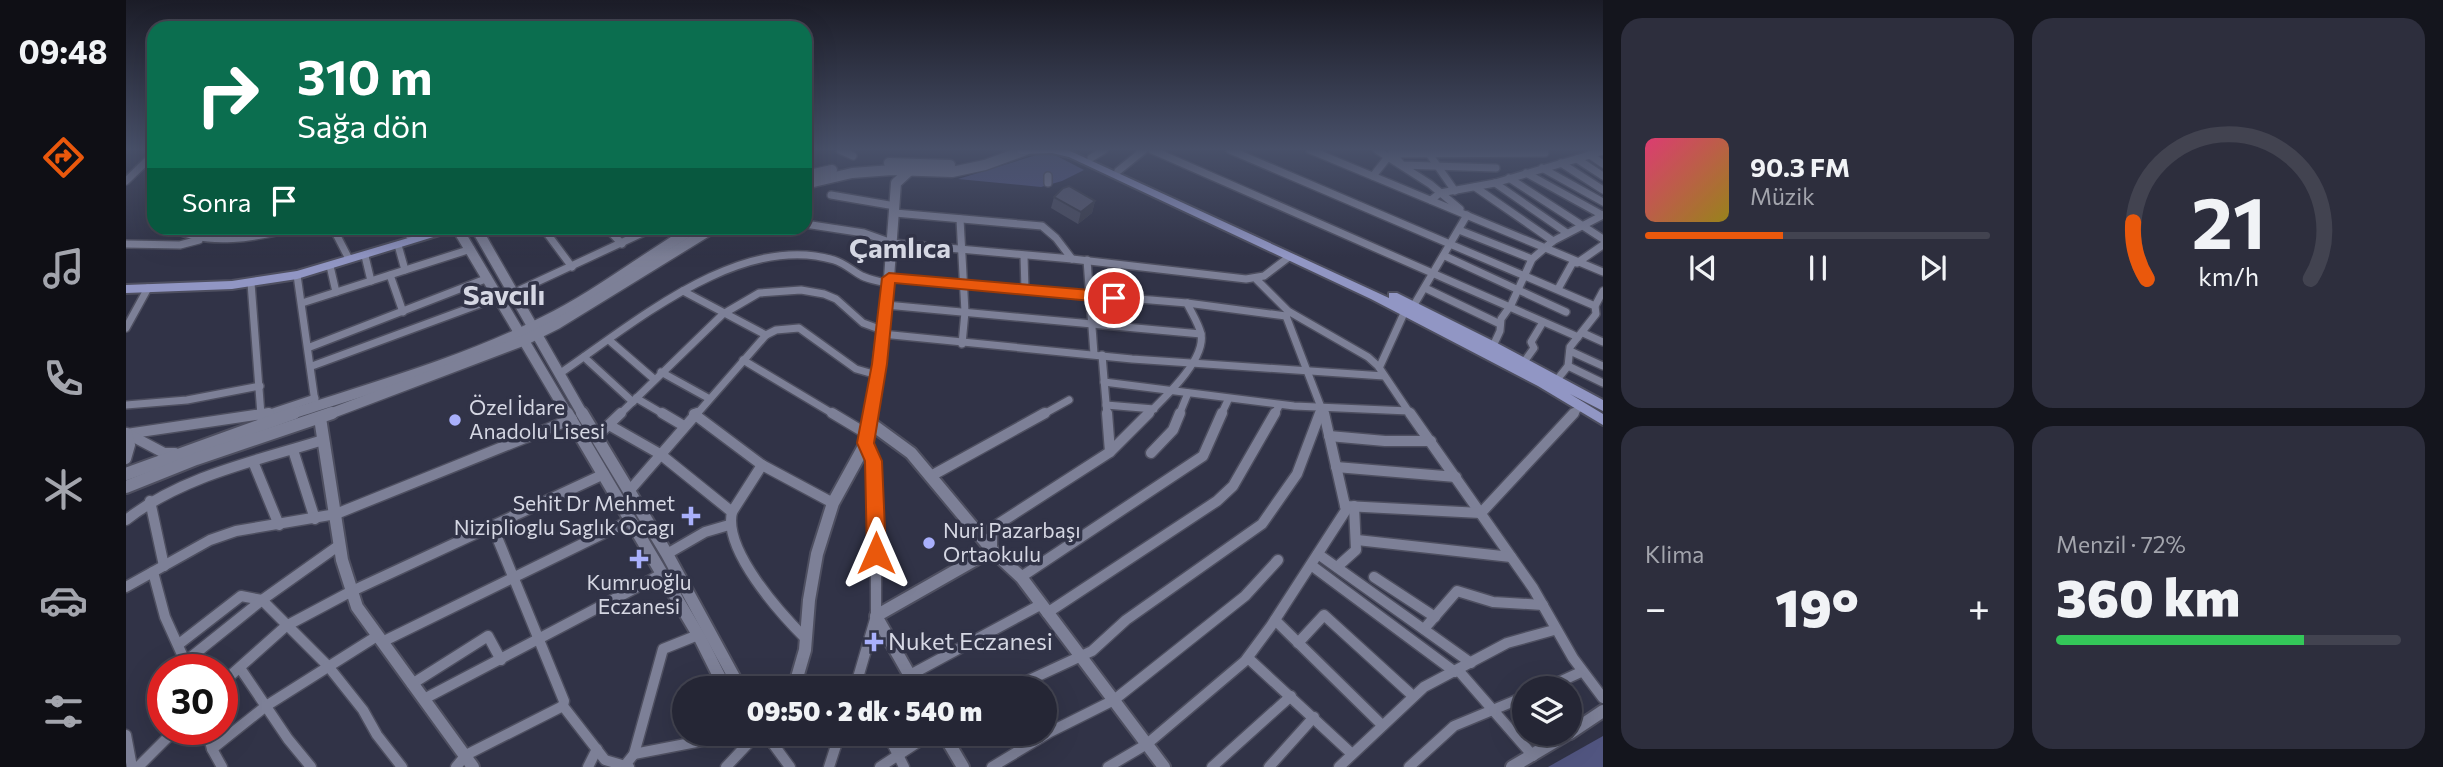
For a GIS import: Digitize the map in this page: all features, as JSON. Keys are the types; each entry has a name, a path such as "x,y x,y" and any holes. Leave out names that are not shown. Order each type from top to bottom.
{"main road":[{"path":"1141,186 1289,257 1493,345 1603,406"},
{"path":"1149,186 1409,308 1603,420"},
{"path":"126,282 267,275 348,257 421,235"},
{"path":"126,289 251,283 297,275 430,235"}],"street":[{"path":"797,676 806,639 812,576 833,503 868,433 886,305 896,186"},
{"path":"1234,186 1507,307 1603,342"},
{"path":"1315,186 1558,289 1598,312"},
{"path":"1397,186 1603,272"},
{"path":"1429,186 1465,214"},
{"path":"1451,186 1455,191"},
{"path":"1431,200 1440,194 1481,186"},
{"path":"1499,186 1567,233"},
{"path":"1520,186 1603,239"},
{"path":"1549,186 1602,215"},
{"path":"1574,186 1603,202"},
{"path":"1475,187 1553,241"},
{"path":"831,195 895,210 1042,226 1072,258"},
{"path":"1380,366 1409,308 1445,256 1465,214"},
{"path":"1493,345 1507,307 1532,259 1553,241 1602,215"},
{"path":"960,219 961,284 965,312 962,344"},
{"path":"812,225 864,233 892,243 1072,258 1257,280 1270,274 1289,257"},
{"path":"1459,230 1532,259"},
{"path":"182,235 206,238"},
{"path":"126,244 180,245 232,235"},
{"path":"336,235 348,257"},
{"path":"409,235 412,238"},
{"path":"462,235 488,278 505,295 527,331 572,419 698,635 719,676"},
{"path":"480,235 512,318 527,331"},
{"path":"548,235 572,267"},
{"path":"614,235 622,244"},
{"path":"312,366 505,295 639,235"},
{"path":"538,351 552,322 684,235"},
{"path":"126,474 491,349 552,322 701,235"},
{"path":"398,245 405,270"},
{"path":"1558,289 1573,262 1577,263 1603,245"},
{"path":"302,303 471,249"},
{"path":"365,256 371,281"},
{"path":"559,374 683,291 737,264 758,258 785,256 835,260 865,277 888,281 961,284 1287,314 1330,333 1380,366 1384,376 1543,605 1554,630 1581,673 1603,698"},
{"path":"1024,256 1025,290"},
{"path":"1445,256 1566,312"},
{"path":"1087,260 1089,296 1104,382 1110,452"},
{"path":"330,266 336,292"},
{"path":"297,275 336,514 338,545 350,592 356,607 473,767"},
{"path":"390,275 403,312"},
{"path":"310,347 488,278"},
{"path":"1257,280 1287,314 1310,372 1349,506 1357,540 1356,550 1337,568"},
{"path":"251,283 261,416"},
{"path":"126,328 148,288"},
{"path":"1425,288 1500,324"},
{"path":"598,435 723,314 759,293 800,290 836,299 863,323 882,332 962,344 1384,376"},
{"path":"683,291 766,335"},
{"path":"1556,381 1569,366 1570,346 1598,312 1602,293"},
{"path":"992,550 992,528 1110,452 1176,386 1200,350 1200,334 1187,303"},
{"path":"886,305 1200,334"},
{"path":"491,349 512,318"},
{"path":"527,331 536,321 552,322"},
{"path":"1524,362 1534,348 1531,342 1543,322"},
{"path":"630,490 708,398 766,335 776,330 799,328 856,369 877,375"},
{"path":"610,341 658,376 708,398"},
{"path":"491,349 538,351 559,374 667,554 733,676"},
{"path":"1570,351 1603,366"},
{"path":"584,357 634,400 684,426"},
{"path":"743,360 868,433 899,442 992,550 1021,576 1164,767"},
{"path":"1569,366 1603,383"},
{"path":"1104,382 1279,406 1322,410 1409,411"},
{"path":"126,405 187,400 260,386"},
{"path":"1151,453 1173,430 1188,393"},
{"path":"931,476 1069,400"},
{"path":"1021,576 1203,456 1228,400"},
{"path":"1106,405 1154,409"},
{"path":"876,616 910,675 1044,609 1225,494 1233,486 1279,406"},
{"path":"1481,513 1581,406"},
{"path":"127,433 317,408"},
{"path":"126,486 317,408"},
{"path":"1039,676 1099,646 1126,620 1262,524 1297,474 1322,410"},
{"path":"694,414 762,465 833,503"},
{"path":"126,587 211,540 236,531 336,514 572,419"},
{"path":"609,425 660,454 732,512"},
{"path":"127,433 164,453 182,453"},
{"path":"126,459 130,445 127,433"},
{"path":"860,676 876,616 876,488 868,433"},
{"path":"1329,436 1385,441 1431,441"},
{"path":"126,520 150,501 179,486 323,440"},
{"path":"293,450 315,519"},
{"path":"254,464 279,525"},
{"path":"762,465 732,512 729,525 743,554 780,613 806,639"},
{"path":"1336,467 1456,477"},
{"path":"311,767 240,667 286,626 350,592 604,474"},
{"path":"150,501 159,528 159,546 164,566"},
{"path":"1349,506 1481,513"},
{"path":"1108,767 1147,744 1248,657 1349,506"},
{"path":"212,749 266,706 328,666 379,639 631,520"},
{"path":"492,525 511,577 564,701 563,706 605,760 627,766 634,754 663,649 698,635"},
{"path":"667,554 705,532 729,525"},
{"path":"1357,540 1511,557"},
{"path":"201,654 262,600 338,545"},
{"path":"876,616 992,550"},
{"path":"1318,554 1471,663"},
{"path":"992,767 1050,732 1114,700 1245,596 1278,560"},
{"path":"1311,565 1456,671 1534,756"},
{"path":"153,572 165,617 183,654"},
{"path":"424,699 662,574"},
{"path":"1374,577 1435,617"},
{"path":"1424,629 1457,591 1493,602 1543,605"},
{"path":"179,644 241,596 262,600 328,666 363,710 377,735 402,767"},
{"path":"1298,643 1324,615 1413,696"},
{"path":"1275,620 1381,725"},
{"path":"1340,767 1381,725 1424,687 1507,643 1554,630"},
{"path":"412,684 488,636 501,660"},
{"path":"1248,657 1352,754"},
{"path":"1574,676 1581,673"},
{"path":"1212,767 1291,696"},
{"path":"1409,767 1454,726 1512,702"},
{"path":"456,767 466,755 563,706"},
{"path":"1582,725 1603,711"},
{"path":"1269,767 1314,717"},
{"path":"126,735 132,767"},
{"path":"138,767 160,745"},
{"path":"211,745 222,767"},
{"path":"634,754 676,746"},
{"path":"726,767 746,746"},
{"path":"775,746 790,767"},
{"path":"829,767 836,746"},
{"path":"893,746 904,767"},
{"path":"880,767 913,746"},
{"path":"951,746 963,767"},
{"path":"1512,767 1549,746"},
{"path":"588,767 597,749"}],"shaded area":[{"path":"1603,736 1603,767 1548,767"}],"building":[{"path":"1069,186 1095,201 1081,212 1054,197"}],"place":[{"name":"Özel İdare Anadolu Lisesi","path":"455,420"},
{"name":"Sehit Dr Mehmet Niziplioglu Saglık Ocagı","path":"691,516"},
{"name":"Nuri Pazarbaşı Ortaokulu","path":"929,543"},
{"name":"Kumruoğlu Eczanesi","path":"639,559"},
{"name":"Nuket Eczanesi","path":"874,642"}],"district":[{"name":"Çamlıca","path":"900,248"},
{"name":"Savcılı","path":"504,295"}],"route":[{"path":"876,553 874,461 866,443 889,278 1114,298"}]}
